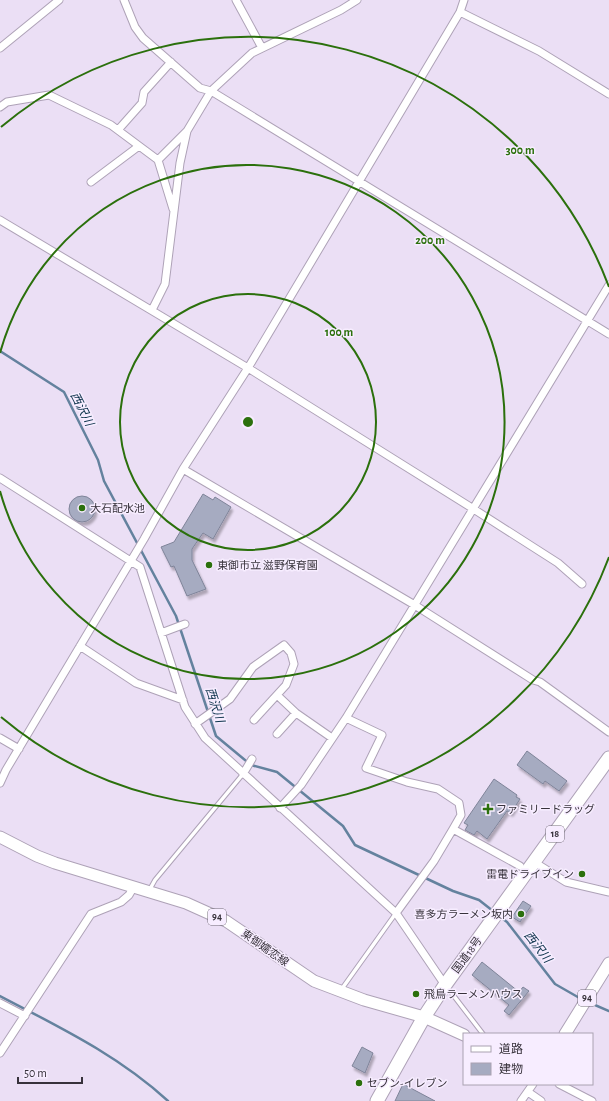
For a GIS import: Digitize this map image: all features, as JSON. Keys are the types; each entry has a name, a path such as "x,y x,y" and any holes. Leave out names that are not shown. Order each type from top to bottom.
{"highway":[{"name":"国道18号","path":"376,1101 424,1017 445,985 609,758"}],"main road":[{"name":"東御嬬恋線","path":"0,837 37,856 55,863 186,903 226,921 295,969 314,980 340,992 424,1017 463,1035"},
{"name":"94","path":"566,1033 609,963"}],"street":[{"path":"0,48 59,0"},
{"path":"124,0 135,27 143,38 200,88 211,91 609,334"},
{"path":"236,0 262,48"},
{"path":"158,160 187,131 211,91 252,53 340,10 357,0"},
{"path":"0,783 6,770 144,539 182,468 248,368 460,12 464,0"},
{"path":"460,12 540,51 609,94"},
{"path":"118,130 142,103 144,92 171,62"},
{"path":"0,108 7,102 49,95 111,125 158,160 174,210"},
{"path":"152,310 165,284 174,210 187,131"},
{"path":"91,182 139,146"},
{"path":"0,220 248,368 472,508 558,563 582,584"},
{"path":"280,808 300,785 346,718 413,604 609,285"},
{"path":"182,468 413,604 533,680 540,682 609,732"},
{"path":"0,478 140,567 160,633 183,700 195,724 205,738 245,772 280,808 396,913 445,985"},
{"path":"160,633 185,624"},
{"path":"195,724 230,699 253,667 284,645 291,653 294,664 286,685 254,720"},
{"path":"80,646 136,683 183,700"},
{"path":"277,695 296,713 332,738"},
{"path":"277,734 296,713"},
{"path":"346,718 382,735 366,768 407,782 438,790 459,803 461,815 453,829 434,861 396,913"},
{"path":"0,738 19,749"},
{"path":"245,772 252,759"},
{"path":"453,829 520,866"},
{"path":"534,862 566,882 609,892"},
{"path":"0,1053 92,914 121,902 129,895 133,888"},
{"path":"0,1003 25,1016"},
{"path":"521,1101 532,1085"},
{"path":"561,1085 592,1101"},
{"path":"528,1092 541,1101"}],"lane":[{"path":"149,892 155,880 245,772"},
{"path":"340,992 396,913"},
{"path":"445,985 482,1033"}],"building":[{"path":"203,494 213,500 215,497 231,507 213,539 203,533 192,549 192,560 206,589 187,596 174,566 171,567 161,547 174,542"},
{"name":"大石配水池","path":"82,496 91,500 95,509 91,518 82,522 73,518 69,509 73,500"},
{"path":"527,751 567,781 559,791 545,781 543,784 517,765"},
{"path":"494,779 517,795 516,797 520,799 511,813 507,811 487,839 477,831 474,835 465,830 468,825 464,823"},
{"path":"523,901 531,906 520,922 512,917"},
{"path":"482,962 519,992 523,987 529,991 509,1015 504,1011 509,1005 472,975"},
{"path":"362,1047 373,1053 365,1073 352,1066"},
{"path":"403,1084 435,1101 395,1101"}],"waterway":[{"name":"西沢川","path":"0,351 64,392 98,460 104,481 176,616 216,736 251,765 277,772 343,826 355,845 453,891 479,900 493,911"},
{"name":"西沢川","path":"499,916 507,922 555,984 583,1000"},
{"path":"0,996 66,1031 108,1056 129,1070 168,1101"},
{"name":"西沢川","path":"588,1002 609,1011"}],"place":[{"name":"大石配水池","path":"82,508"},
{"name":"東御市立 滋野保育園","path":"209,565"},
{"name":"ファミリードラッグ","path":"488,809"},
{"name":"雷電ドライブイン","path":"582,874"},
{"name":"喜多方ラーメン坂内","path":"521,914"},
{"name":"飛鳥ラーメンハウス","path":"416,994"},
{"name":"セブン-イレブン","path":"359,1083"}]}
